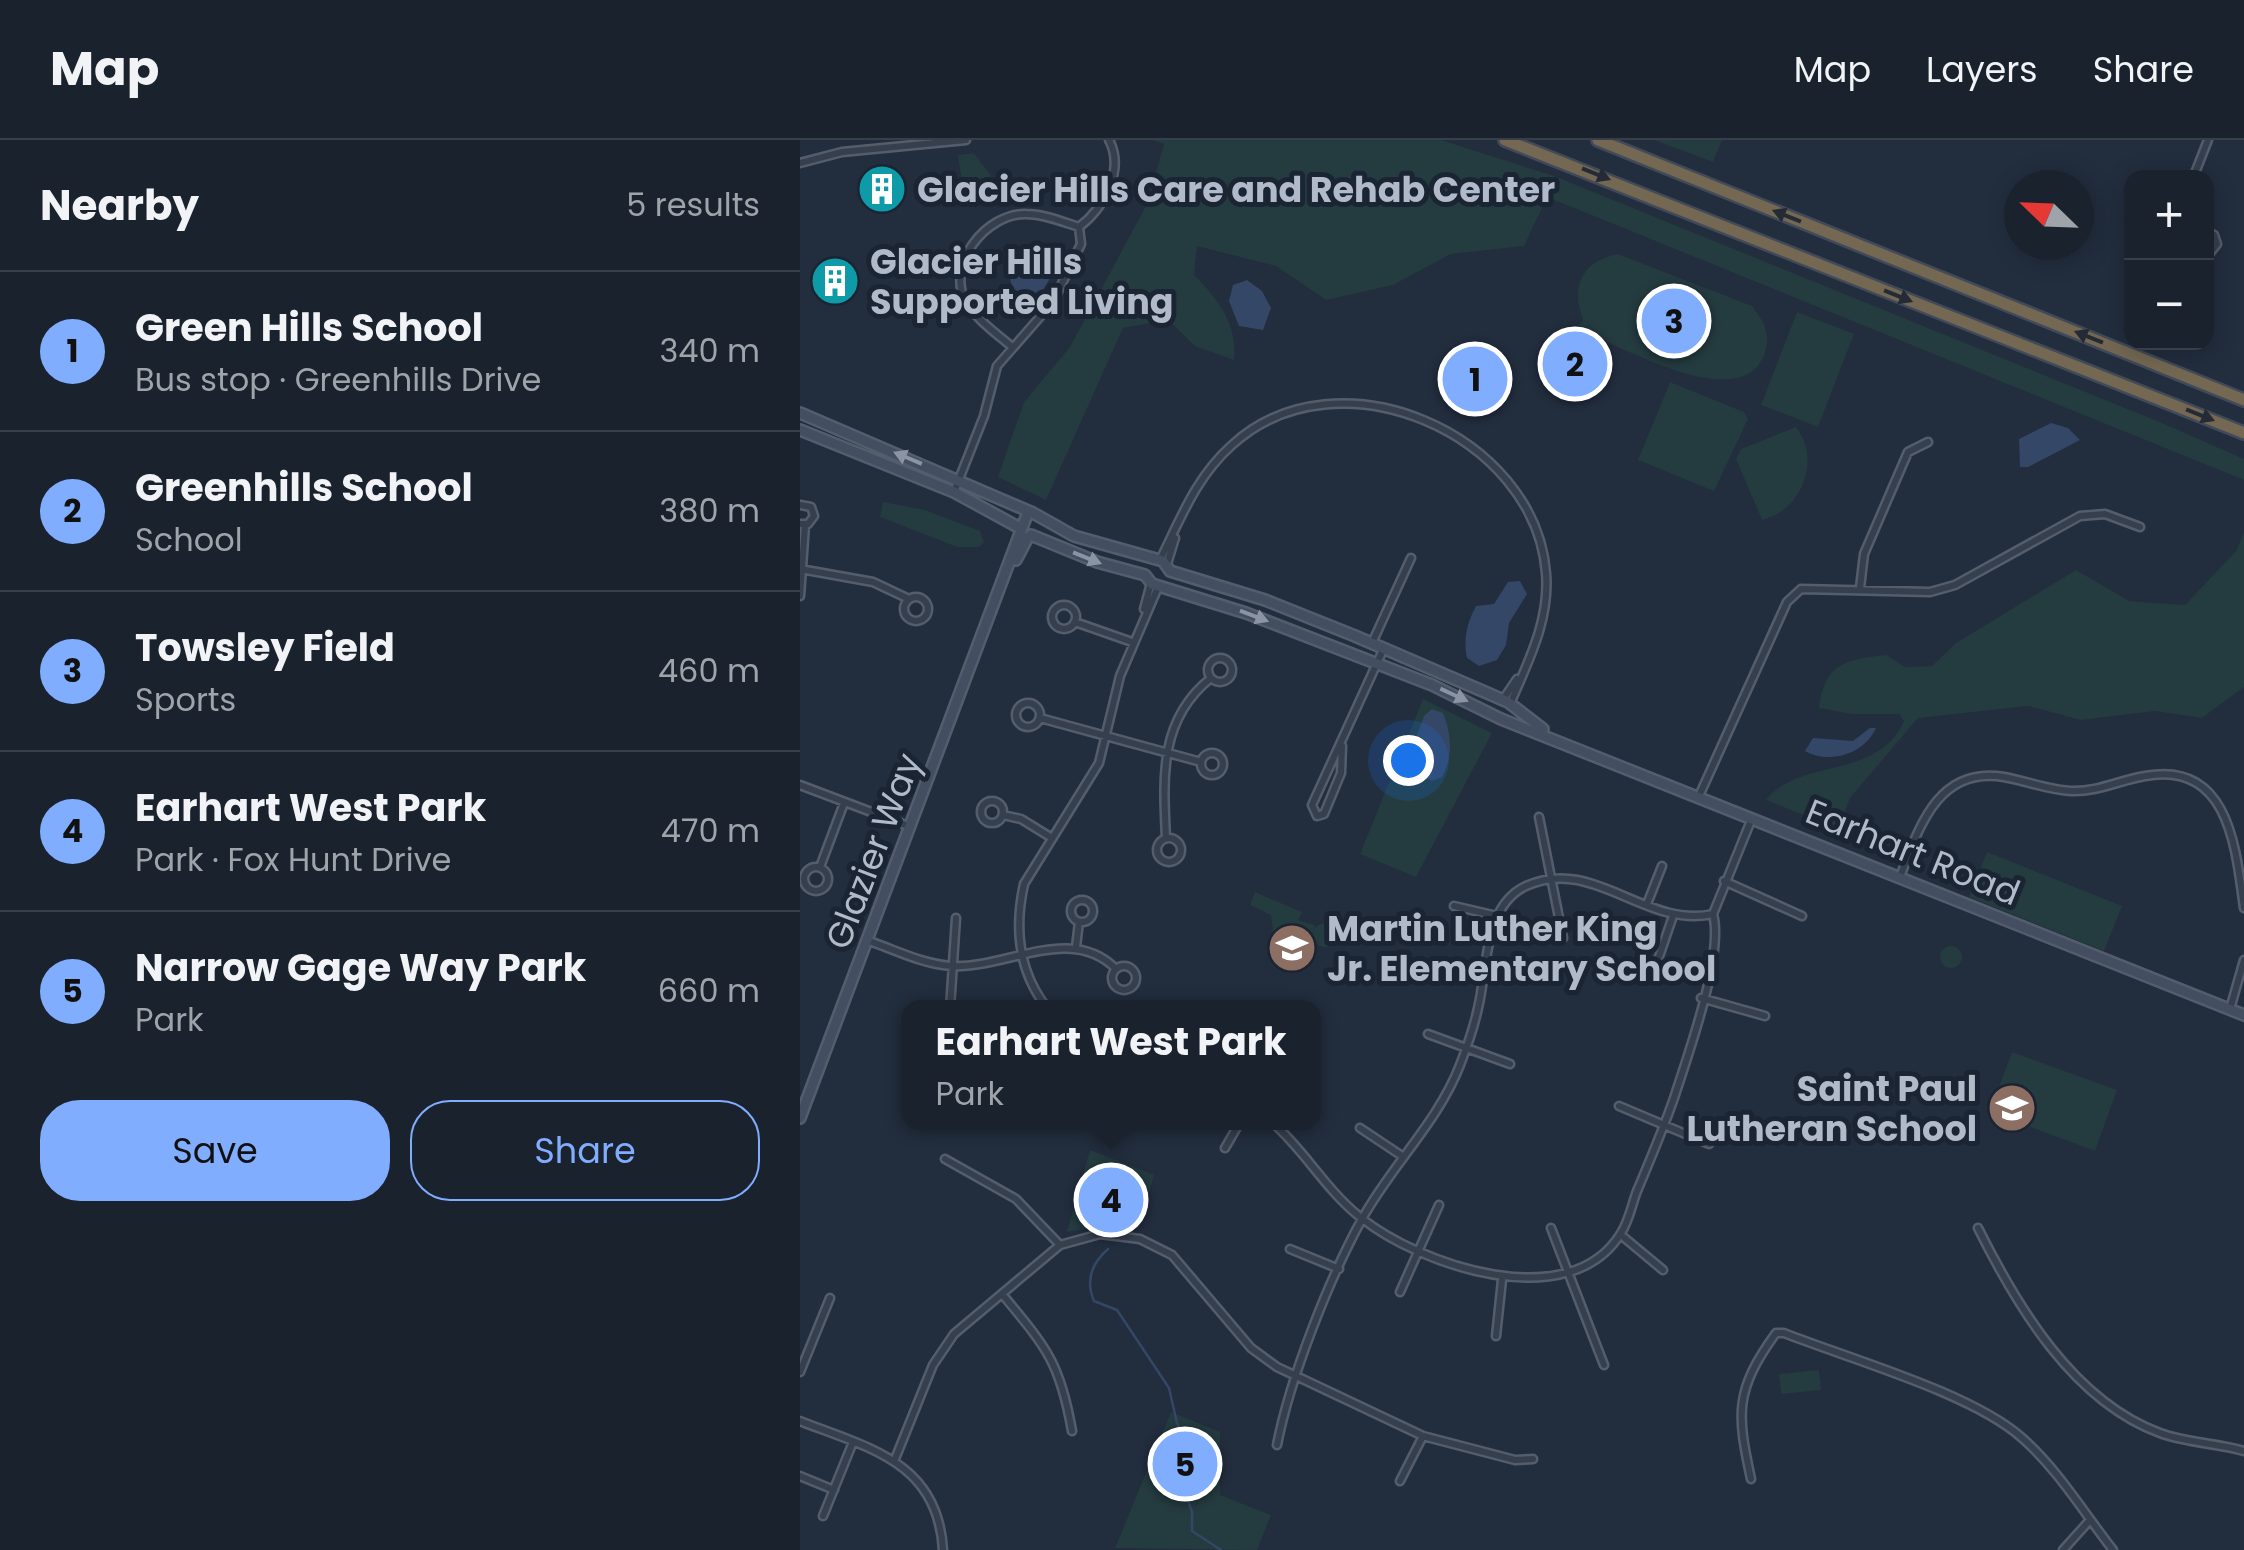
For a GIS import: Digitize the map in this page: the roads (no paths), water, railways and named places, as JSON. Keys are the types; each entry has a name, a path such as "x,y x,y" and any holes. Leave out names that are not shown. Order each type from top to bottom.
{"highway":[{"path":"1505,140 2244,433"},
{"path":"1598,140 2244,400"}],"street":[{"path":"800,163 842,152 966,140"},
{"path":"1079,227 1093,216 1114,173 1116,156 1109,140"},
{"path":"2196,170 2208,140"},
{"path":"1012,346 966,302 960,281 964,258 991,226 1014,215 1036,215 1079,227"},
{"path":"956,486 984,416 997,366 1053,302 1081,244 1079,227"},
{"path":"1042,1000 1021,957 1019,906 1024,884 1084,793 1132,642 1196,485 1234,442 1284,414 1331,404 1353,404 1399,413 1446,431 1501,470 1531,515 1544,553 1547,594 1526,666 1506,707"},
{"name":"Earhart Road","path":"800,413 956,486 1025,533 1494,712 1506,707"},
{"name":"Earhart Road","path":"800,430 1033,515 1074,536 1266,600 1506,707 1561,740 2244,1015"},
{"path":"1860,588 1864,554 1908,452 1928,442"},
{"path":"800,504 808,505 814,513 803,524 800,596"},
{"path":"1699,796 1787,602 1801,589 1930,592 1955,585 2080,516 2105,514 2140,527"},
{"path":"1025,533 1033,515"},
{"name":"Glazier Way","path":"800,1118 1025,533"},
{"path":"1372,644 1411,558"},
{"path":"1154,582 1163,564"},
{"path":"802,569 873,582 910,599"},
{"path":"1075,622 1132,642"},
{"path":"1342,746 1341,774 1324,814 1317,816 1312,805 1326,769 1342,746 1383,650"},
{"path":"1166,838 1162,774 1167,750 1182,709 1211,678"},
{"path":"1040,718 1104,739 1167,750 1201,762"},
{"path":"1900,876 1933,802 1961,782 1994,776 2070,791 2166,776 2197,786 2226,813 2244,908"},
{"path":"800,785 912,827"},
{"path":"820,867 844,803"},
{"path":"1003,815 1021,819 1052,838"},
{"path":"1539,817 1564,938"},
{"path":"1279,1130 1362,1219 1418,1252 1502,1280 1568,1272 1621,1235 1665,1126 1716,942 1713,914 1752,818"},
{"path":"1166,838 1174,838 1182,848 1174,862 1166,862 1158,854 1159,842 1166,838"},
{"path":"1647,904 1662,866"},
{"path":"1277,1445 1298,1375 1362,1219 1445,1094 1466,1047 1497,916 1520,888 1554,875 1673,916 1713,914"},
{"path":"1724,881 1802,916"},
{"path":"1454,906 1497,916"},
{"path":"1654,971 1673,916"},
{"path":"951,1000 956,918"},
{"path":"1076,947 1079,922"},
{"path":"869,941 953,966 1076,947 1105,958 1116,970"},
{"path":"2230,1009 2244,960"},
{"path":"1702,998 1765,1016"},
{"path":"1428,1034 1510,1064"},
{"path":"1619,1106 1709,1144"},
{"path":"1360,1128 1402,1156"},
{"path":"1225,1148 1235,1130"},
{"path":"945,1159 1016,1199 1060,1245"},
{"path":"1400,1292 1439,1205"},
{"path":"1551,1228 1604,1366"},
{"path":"1978,1228 2034,1325 2108,1402 2161,1434 2244,1451"},
{"path":"895,1460 942,1349 1060,1245 1084,1236 1111,1234 1158,1246 1185,1266 1263,1359 1423,1436 1514,1460 1532,1459"},
{"path":"1621,1235 1663,1270"},
{"path":"1290,1248 1339,1269"},
{"path":"1496,1336 1502,1280"},
{"path":"1002,1294 1050,1352 1062,1382 1072,1431"},
{"path":"800,1372 830,1298"},
{"path":"1751,1479 1739,1412 1776,1333 1940,1393 2023,1438 2113,1550"},
{"path":"800,1421 895,1460 925,1489 936,1509 943,1550"},
{"path":"1400,1480 1423,1436"},
{"path":"823,1516 852,1442"},
{"path":"800,1476 834,1490"},
{"path":"2063,1550 2090,1520"}],"water":[{"path":"1038,259 1050,263 1052,275 1038,298 1026,299 1013,290 1009,275"},
{"path":"1247,280 1262,291 1271,308 1263,330 1239,326 1229,301 1233,285"},
{"path":"2051,423 2068,428 2080,440 2028,467 2020,467 2019,439"},
{"path":"1520,581 1527,594 1509,623 1506,645 1497,660 1479,666 1467,658 1466,651 1473,612 1476,606 1494,604 1508,582"},
{"path":"1432,709 1443,713 1450,746 1442,777 1432,781 1425,777 1424,764 1409,757 1424,716"},
{"path":"1876,728 1864,745 1845,754 1824,757 1805,751 1813,738 1853,741"}],"waterway":[{"path":"1109,1220 1106,1197 1113,1172"},
{"path":"1108,1249 1092,1272 1094,1301 1117,1310 1169,1388 1177,1423 1189,1447 1184,1488 1192,1512 1192,1531 1221,1550"}],"place":[{"name":"Glacier Hills Care and Rehab Center","path":"882,189"},
{"name":"Glacier Hills Supported Living","path":"835,281"},
{"name":"Towsley Field","path":"1674,321"},
{"name":"Greenhills School","path":"1575,364"},
{"name":"Green Hills School","path":"1475,379"},
{"name":"Martin Luther King Jr. Elementary School","path":"1292,948"},
{"name":"Saint Paul Lutheran School","path":"2012,1108"},
{"name":"Earhart West Park","path":"1111,1200"},
{"name":"Narrow Gage Way Park","path":"1185,1464"}]}
